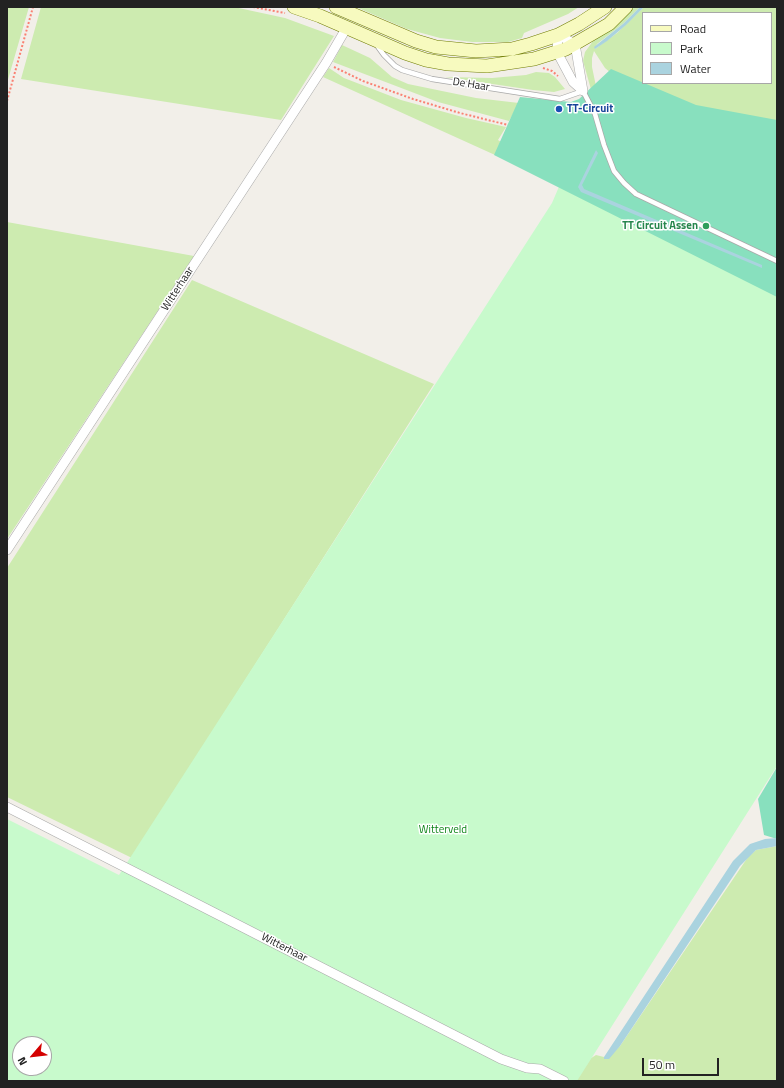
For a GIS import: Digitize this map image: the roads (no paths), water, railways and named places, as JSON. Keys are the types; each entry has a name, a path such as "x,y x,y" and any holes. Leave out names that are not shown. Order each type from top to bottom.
{"street":[{"name":"De Haar","path":"294,7 426,60 469,66 520,62 557,52 575,44 609,24 626,7"},
{"path":"336,7 403,36 436,46 458,50 482,51 512,48 558,35 580,24 605,7"},
{"path":"347,28 353,14"},
{"name":"Witterhaar","path":"7,550 326,63 347,28"},
{"path":"558,35 575,44 583,91"},
{"path":"558,35 557,52 574,82 583,91"},
{"name":"Witterhaar","path":"7,807 501,1059 527,1068 540,1069 564,1081"}],"lane":[{"name":"De Haar","path":"373,39 384,56 395,66 402,70 432,79 560,99 583,91"},
{"path":"583,91 595,114 614,171 636,194 777,262"}],"water":[{"path":"640,7 644,7 626,25 595,49 594,47 624,23"},
{"path":"596,150 598,153 582,185 584,189 762,265 762,268 581,192 578,187"},
{"path":"777,838 777,846 756,850 740,866 620,1046 609,1059 604,1059 733,861 750,844 765,839"}],"place":[{"name":"TT-Circuit","path":"559,109"},
{"name":"TT Circuit Assen","path":"706,226"}],"park label":[{"name":"Witterveld","path":"443,830"}]}
